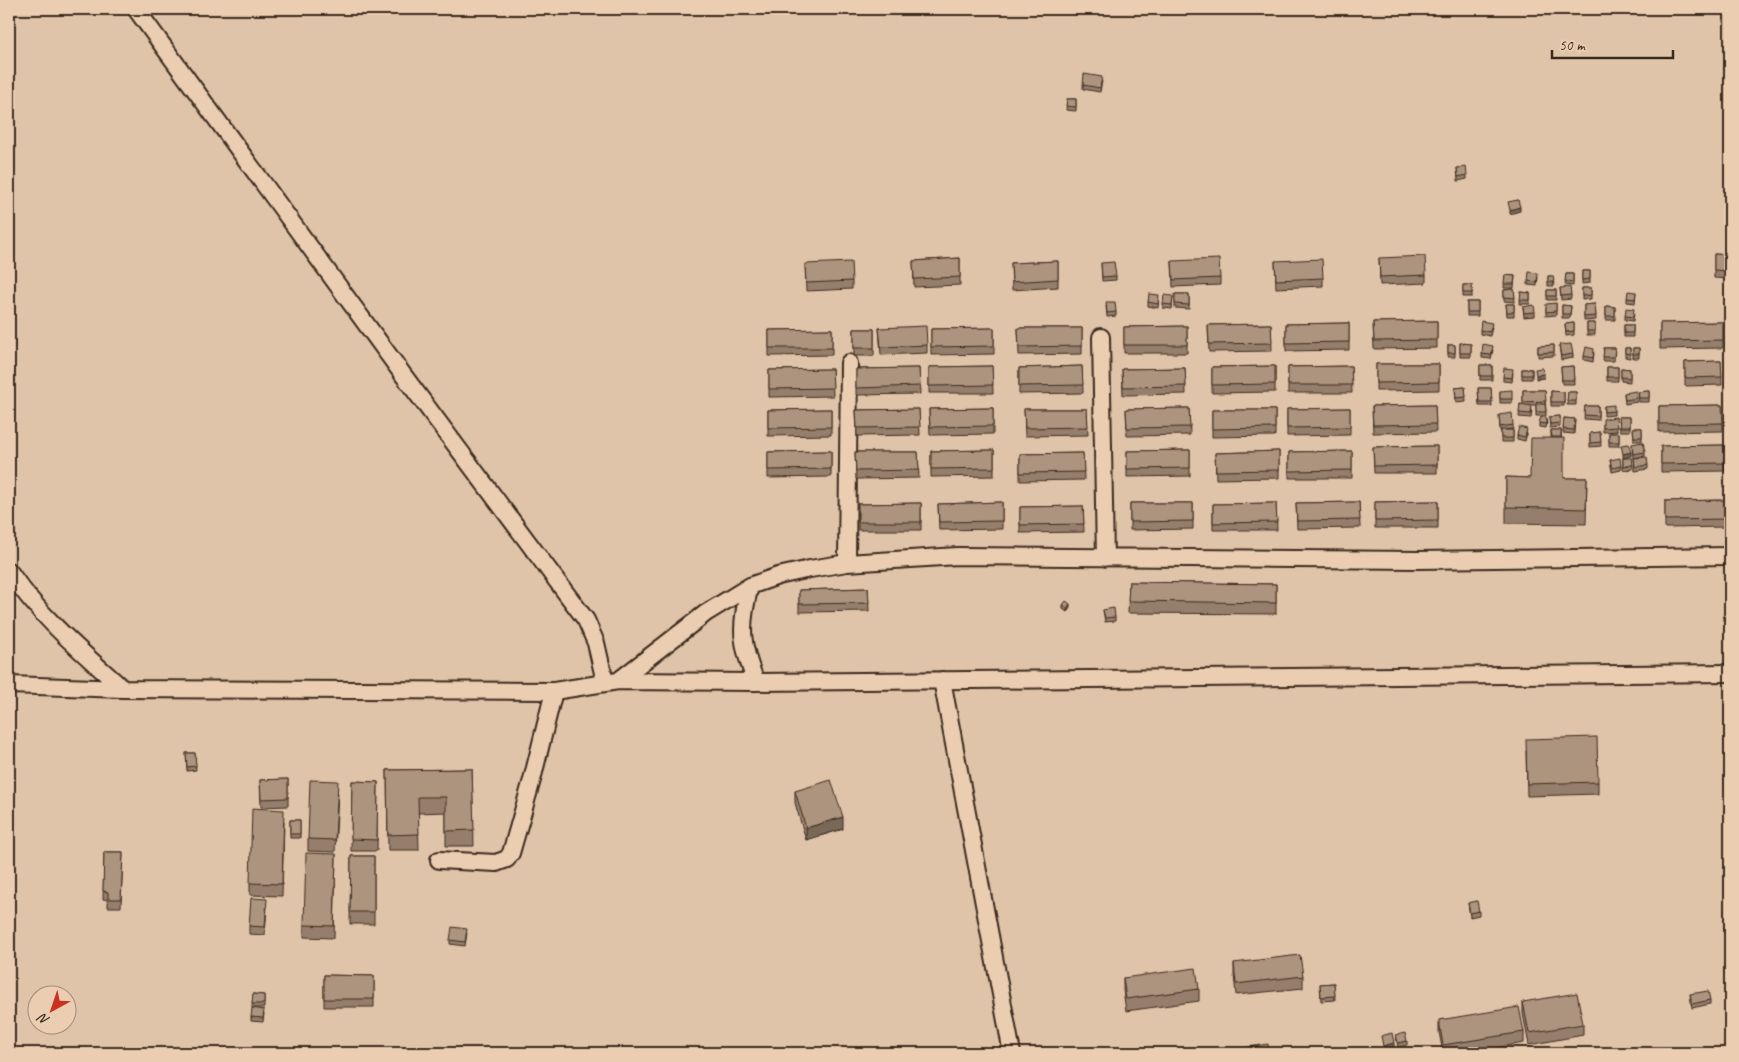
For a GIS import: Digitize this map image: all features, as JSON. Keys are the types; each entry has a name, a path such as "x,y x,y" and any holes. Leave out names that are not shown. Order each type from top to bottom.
{"street":[{"path":"136,9 404,376 586,620 612,682"},
{"path":"1101,337 1105,558"},
{"path":"847,563 849,363"},
{"path":"612,682 706,612 750,586 778,576 847,563 958,556 1418,560 1730,556"},
{"path":"9,571 22,590 60,633 123,689"},
{"path":"750,586 742,623 743,640 746,657 756,682"},
{"path":"9,686 123,689 554,691 612,682 1730,673"},
{"path":"942,680 1012,1053"},
{"path":"438,860 496,862 507,859 511,853 532,780 554,691"}],"building":[{"path":"1084,74 1102,77 1100,88 1083,85"},
{"path":"1067,99 1076,99 1076,107 1066,106"},
{"path":"1466,167 1467,175 1458,177 1457,168"},
{"path":"1518,200 1520,207 1510,210 1508,202"},
{"path":"1714,254 1730,255 1730,271 1714,270"},
{"path":"1425,256 1426,275 1380,277 1379,258"},
{"path":"960,258 960,277 914,279 913,261"},
{"path":"1219,259 1220,278 1173,280 1172,261"},
{"path":"1322,259 1323,278 1276,280 1275,261"},
{"path":"1058,261 1058,279 1012,282 1011,263"},
{"path":"851,262 852,281 806,283 805,264"},
{"path":"1114,262 1116,276 1102,277 1101,263"},
{"path":"1582,271 1590,271 1590,279 1582,280"},
{"path":"1529,272 1538,273 1537,282 1528,281"},
{"path":"1566,274 1573,274 1573,282 1565,281"},
{"path":"1505,275 1515,276 1514,284 1504,284"},
{"path":"1548,276 1553,276 1554,282 1548,282"},
{"path":"1463,285 1472,285 1472,293 1463,293"},
{"path":"1570,287 1571,295 1561,296 1560,288"},
{"path":"1582,288 1591,288 1591,295 1582,296"},
{"path":"1514,289 1515,298 1504,297 1504,290"},
{"path":"1547,290 1556,290 1556,296 1547,296"},
{"path":"1628,291 1636,292 1635,299 1627,298"},
{"path":"1521,292 1530,293 1530,300 1520,300"},
{"path":"1149,294 1159,295 1158,304 1148,302"},
{"path":"1175,294 1189,294 1189,305 1175,304"},
{"path":"1164,295 1173,296 1172,305 1163,304"},
{"path":"1106,302 1115,302 1116,312 1107,313"},
{"path":"1467,302 1478,302 1478,312 1467,312"},
{"path":"1556,303 1556,311 1546,312 1546,304"},
{"path":"1506,304 1514,304 1514,312 1507,312"},
{"path":"1595,304 1596,316 1584,317 1584,305"},
{"path":"1534,305 1535,312 1524,313 1523,307"},
{"path":"1562,305 1571,306 1570,314 1562,314"},
{"path":"1606,306 1615,307 1615,316 1606,316"},
{"path":"1626,308 1634,309 1633,317 1625,316"},
{"path":"1437,321 1437,340 1374,341 1373,322"},
{"path":"1481,321 1492,323 1490,332 1480,330"},
{"path":"1723,322 1723,340 1660,341 1660,323"},
{"path":"1349,323 1349,342 1286,343 1286,324"},
{"path":"1574,323 1574,331 1566,332 1565,324"},
{"path":"1587,323 1595,323 1595,331 1587,331"},
{"path":"1271,324 1272,343 1209,344 1208,325"},
{"path":"1624,325 1633,325 1633,333 1624,333"},
{"path":"926,326 927,345 881,347 879,328"},
{"path":"1187,326 1187,345 1124,345 1124,327"},
{"path":"994,328 994,346 931,347 931,329"},
{"path":"1018,328 1082,328 1082,346 1019,347"},
{"path":"832,329 832,348 769,348 769,330"},
{"path":"854,329 874,329 874,348 854,348"},
{"path":"1460,343 1471,344 1471,353 1460,353"},
{"path":"1483,344 1493,346 1491,355 1482,354"},
{"path":"1571,344 1573,354 1561,356 1559,345"},
{"path":"1448,345 1455,345 1455,353 1448,353"},
{"path":"1554,345 1554,352 1538,353 1538,346"},
{"path":"1586,347 1594,349 1593,358 1584,356"},
{"path":"1604,348 1615,348 1614,357 1603,357"},
{"path":"1625,348 1630,348 1630,354 1625,353"},
{"path":"1633,348 1639,348 1639,354 1633,354"},
{"path":"1721,361 1722,377 1685,378 1685,362"},
{"path":"1376,364 1439,364 1439,382 1376,383"},
{"path":"1480,365 1492,365 1492,376 1480,376"},
{"path":"992,366 993,385 929,386 929,367"},
{"path":"1082,366 1083,385 1019,386 1019,368"},
{"path":"1275,366 1275,384 1212,385 1212,367"},
{"path":"1351,366 1352,385 1288,385 1288,367"},
{"path":"1573,366 1574,380 1562,380 1561,367"},
{"path":"1607,367 1618,367 1618,377 1607,377"},
{"path":"919,368 920,386 856,388 856,369"},
{"path":"1185,368 1186,386 1123,387 1122,369"},
{"path":"1504,368 1513,369 1512,378 1503,377"},
{"path":"1542,368 1544,374 1536,375 1535,369"},
{"path":"1621,368 1630,369 1630,378 1621,377"},
{"path":"832,369 833,388 769,389 769,370"},
{"path":"1522,369 1532,369 1532,375 1522,375"},
{"path":"1465,387 1466,397 1456,398 1455,388"},
{"path":"1478,388 1491,388 1492,402 1479,402"},
{"path":"1512,390 1512,399 1500,399 1500,391"},
{"path":"1523,390 1545,390 1546,401 1523,402"},
{"path":"1551,391 1564,392 1564,402 1551,402"},
{"path":"1636,391 1637,398 1625,400 1624,393"},
{"path":"1649,391 1649,398 1639,398 1638,392"},
{"path":"1568,392 1576,392 1576,401 1567,401"},
{"path":"1520,404 1532,406 1531,414 1519,413"},
{"path":"1536,404 1545,404 1546,412 1536,412"},
{"path":"1435,405 1436,424 1373,425 1372,406"},
{"path":"1614,405 1614,411 1604,412 1604,406"},
{"path":"1722,405 1723,423 1659,424 1659,406"},
{"path":"1585,406 1598,406 1598,416 1584,415"},
{"path":"993,408 993,426 930,427 929,409"},
{"path":"1189,408 1190,427 1127,428 1126,409"},
{"path":"1350,408 1350,427 1287,428 1287,409"},
{"path":"831,409 831,427 768,428 768,410"},
{"path":"919,409 920,427 857,428 856,410"},
{"path":"1024,409 1087,409 1088,427 1025,428"},
{"path":"1212,410 1275,410 1275,428 1212,429"},
{"path":"1512,413 1513,425 1500,427 1499,415"},
{"path":"1560,416 1560,423 1550,424 1549,417"},
{"path":"1541,417 1547,418 1546,424 1539,423"},
{"path":"1616,417 1617,427 1603,428 1603,419"},
{"path":"1619,417 1630,417 1630,427 1620,427"},
{"path":"1564,418 1575,419 1574,430 1563,429"},
{"path":"1519,427 1527,429 1525,437 1517,435"},
{"path":"1633,428 1642,428 1642,437 1634,437"},
{"path":"1501,430 1513,430 1513,438 1501,438"},
{"path":"1551,430 1561,430 1561,437 1552,437"},
{"path":"1600,432 1601,442 1590,443 1590,433"},
{"path":"1609,433 1619,433 1619,442 1609,442"},
{"path":"1531,438 1564,438 1564,478 1587,478 1586,509 1506,507 1506,477 1530,478"},
{"path":"1643,442 1645,452 1633,454 1632,444"},
{"path":"1629,444 1631,452 1623,454 1621,445"},
{"path":"1724,445 1725,463 1661,464 1661,446"},
{"path":"1437,446 1437,465 1374,466 1373,447"},
{"path":"994,450 994,468 931,469 931,451"},
{"path":"1190,450 1190,468 1127,469 1127,451"},
{"path":"831,451 831,469 768,470 768,452"},
{"path":"1279,451 1279,470 1216,471 1215,453"},
{"path":"1352,451 1352,470 1289,471 1289,452"},
{"path":"855,452 918,452 919,470 856,471"},
{"path":"1083,453 1084,472 1020,473 1020,454"},
{"path":"1647,457 1648,465 1635,467 1634,458"},
{"path":"1620,458 1621,466 1612,468 1610,460"},
{"path":"1623,458 1632,458 1633,465 1623,466"},
{"path":"1728,500 1728,519 1665,520 1665,501"},
{"path":"1438,501 1438,520 1375,521 1375,502"},
{"path":"1002,502 1002,521 939,522 938,504"},
{"path":"1359,502 1360,520 1297,521 1296,503"},
{"path":"921,503 921,522 858,522 858,504"},
{"path":"1130,503 1193,503 1193,521 1130,522"},
{"path":"1276,503 1277,522 1213,523 1213,504"},
{"path":"1083,506 1084,524 1020,525 1020,507"},
{"path":"1129,582 1276,584 1276,603 1128,601"},
{"path":"868,588 869,603 799,604 799,590"},
{"path":"1066,601 1070,604 1067,608 1063,605"},
{"path":"1114,608 1115,617 1105,618 1103,610"},
{"path":"1597,737 1598,782 1527,784 1526,739"},
{"path":"186,753 195,753 196,766 187,767"},
{"path":"472,769 474,830 446,831 446,797 418,797 419,834 388,835 387,770"},
{"path":"288,779 288,798 261,799 260,780"},
{"path":"310,780 338,781 335,840 308,839"},
{"path":"831,780 843,817 806,828 795,791"},
{"path":"352,781 378,782 377,840 351,839"},
{"path":"252,808 284,810 282,884 250,883"},
{"path":"290,820 300,820 300,834 290,834"},
{"path":"104,852 123,852 121,899 108,899 108,892 103,891"},
{"path":"306,853 336,854 334,926 304,925"},
{"path":"351,856 374,856 374,912 350,912"},
{"path":"251,898 267,899 265,927 249,926"},
{"path":"1477,901 1479,911 1470,913 1468,903"},
{"path":"452,927 467,929 465,942 450,940"},
{"path":"1300,955 1303,976 1236,984 1234,963"},
{"path":"1196,968 1199,989 1126,999 1123,978"},
{"path":"324,975 374,976 374,999 324,999"},
{"path":"1334,983 1335,996 1321,997 1320,984"},
{"path":"1708,991 1710,1000 1692,1004 1690,994"},
{"path":"1577,993 1583,1024 1529,1033 1523,1002"},
{"path":"253,994 264,995 264,1004 252,1004"},
{"path":"1519,1007 1524,1032 1443,1045 1439,1020"},
{"path":"252,1008 264,1010 263,1018 251,1017"},
{"path":"1392,1033 1394,1043 1383,1046 1381,1036"},
{"path":"1405,1033 1407,1041 1398,1043 1396,1035"},
{"path":"1268,1044 1269,1053 1243,1053 1242,1048"},
{"path":"1207,1050 1207,1053 1184,1053"}]}
